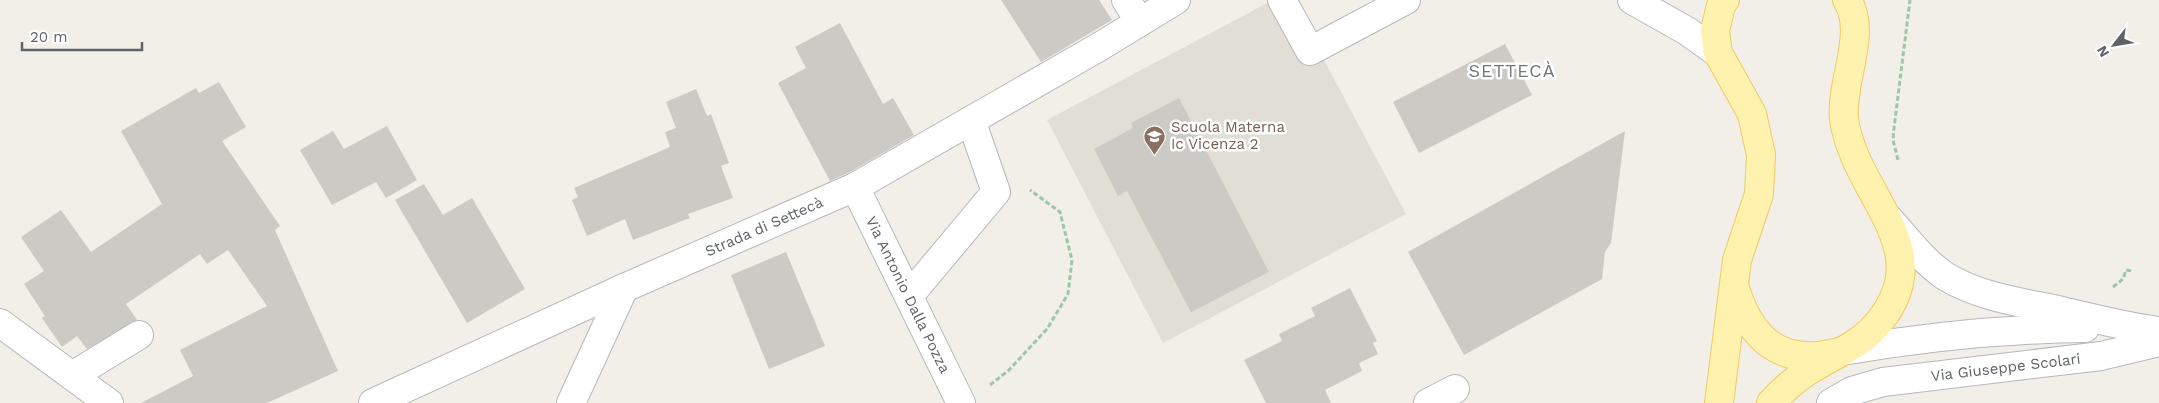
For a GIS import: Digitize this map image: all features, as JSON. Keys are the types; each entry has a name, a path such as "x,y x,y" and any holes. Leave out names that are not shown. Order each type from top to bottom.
{"main road":[{"path":"1719,403 1737,260 1758,194 1761,155 1752,114 1718,53 1715,31 1721,5 1725,0"},
{"path":"1771,403 1784,389 1808,371 1871,331 1892,304 1901,280 1900,252 1889,219 1870,188 1851,149 1846,128 1843,108 1855,37 1850,3"},
{"path":"1735,287 1740,307 1752,329 1768,344 1791,355 1815,358 1842,351"}],"street":[{"name":"Strada di Settecà","path":"373,403 624,288 855,187 971,120 1133,11 1176,0"},
{"path":"1282,0 1310,51 1406,0"},
{"path":"1632,0 1687,31 1718,53"},
{"path":"909,296 996,192 971,120"},
{"name":"Via Antonio Dalla Pozza","path":"855,187 961,403"},
{"path":"1889,219 1926,259 1944,274 1963,285 1992,296 2132,327 2159,331"},
{"path":"571,403 624,288"},
{"path":"0,323 109,403"},
{"path":"1842,351 1950,334 2000,330 2132,327"},
{"path":"72,376 139,335"},
{"name":"Via Giuseppe Scolari","path":"1842,397 1883,382 2101,356 2159,342"},
{"path":"1428,403 1455,389"}],"path":[{"path":"1899,163 1895,151 1894,128 1910,0"},
{"path":"988,387 1010,370 1047,329 1068,294 1072,260 1060,212 1021,184 996,192"}],"shaded area":[{"path":"1273,0 1292,0 1406,214 1163,343 1047,120"}],"building":[{"path":"1001,0 1099,0 1112,20 1041,62"},
{"path":"840,23 883,104 893,98 914,135 850,172 830,181 778,83 806,68 795,47"},
{"path":"1505,44 1532,95 1419,153 1393,102"},
{"path":"219,82 246,127 222,141 280,226 275,230 338,371 267,403 141,403 193,376 180,350 267,306 228,250 207,264 200,254 126,304 137,320 87,349 77,336 62,347 42,318 45,316 24,284 44,271 21,237 61,210 91,252 162,204 121,131 196,88 199,93"},
{"path":"696,89 707,116 711,114 729,163 721,166 733,198 688,214 690,218 633,240 625,219 587,236 572,200 578,197 574,188 670,147 665,132 676,128 666,102"},
{"path":"1179,98 1269,272 1191,312 1127,191 1118,196 1094,149 1133,128 1131,123"},
{"path":"387,126 417,180 386,198 376,182 332,205 300,150 333,131 344,149"},
{"path":"1625,131 1611,243 1605,252 1602,279 1464,355 1408,252"},
{"path":"424,184 443,215 472,198 525,289 467,323 395,200"},
{"path":"786,252 825,346 769,369 731,275"},
{"path":"1350,288 1377,341 1373,343 1378,354 1359,363 1362,371 1325,390 1331,403 1266,403 1244,360 1282,341 1279,334 1315,316 1311,308"}],"place":[{"name":"Scuola Materna Ic Vicenza 2","path":"1155,155"}],"district":[{"name":"SETTECÀ","path":"1512,70"}]}
